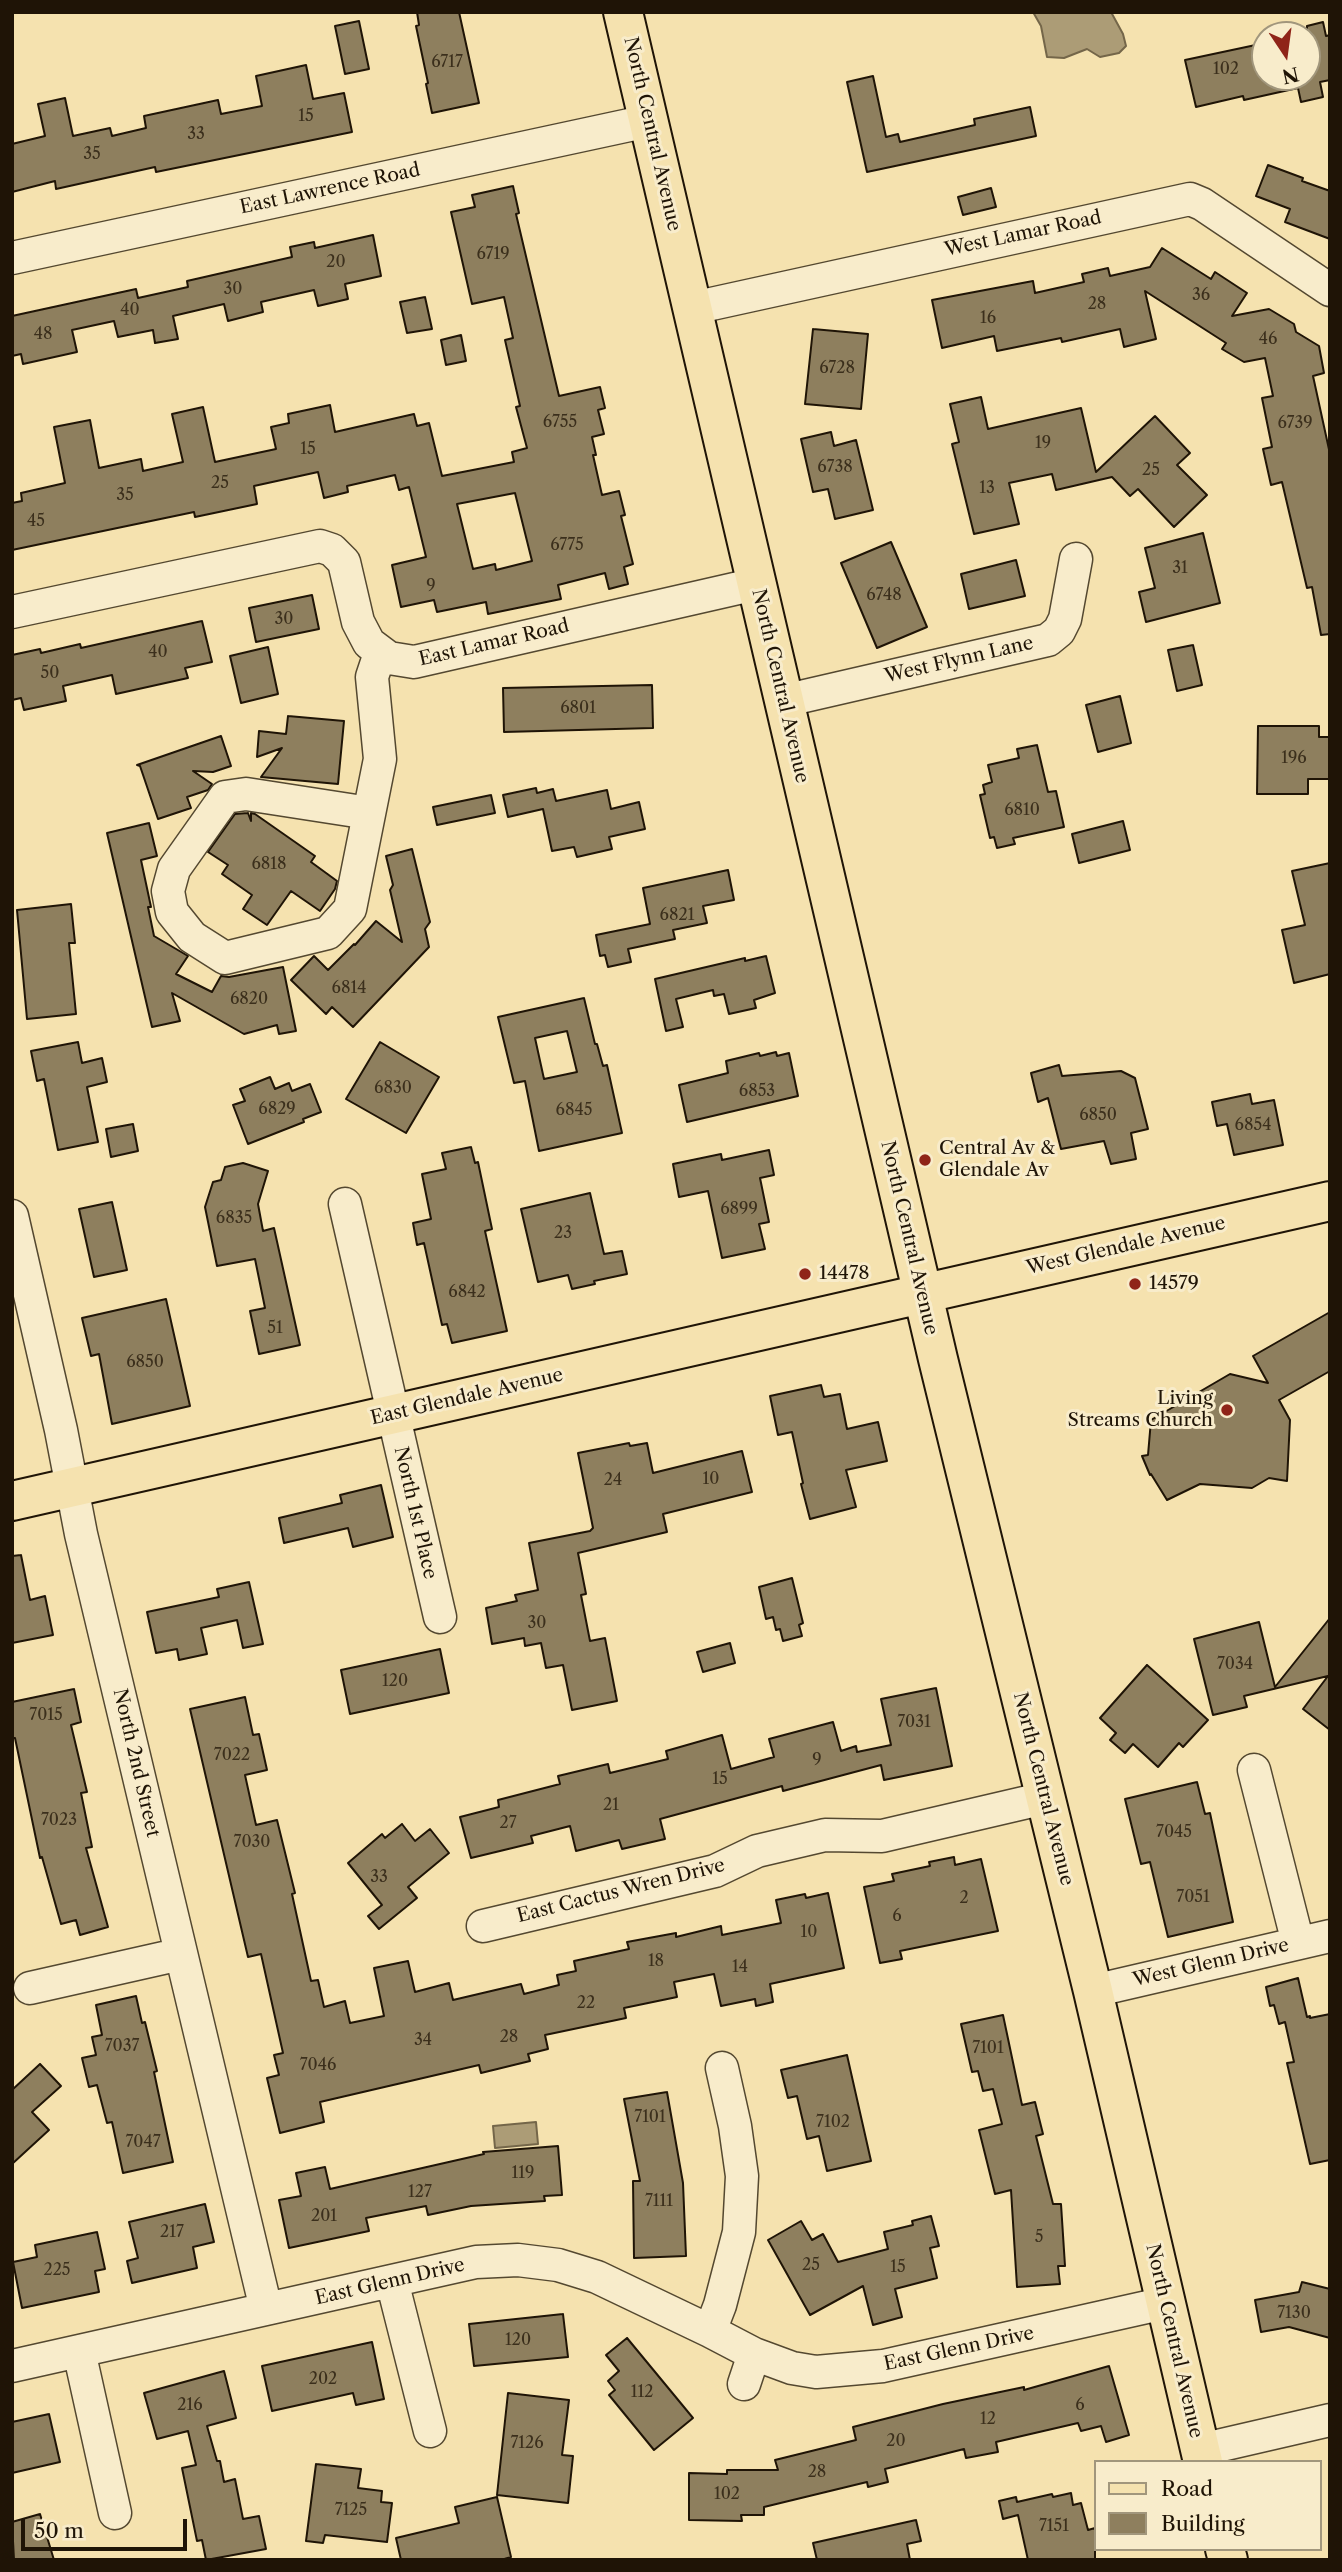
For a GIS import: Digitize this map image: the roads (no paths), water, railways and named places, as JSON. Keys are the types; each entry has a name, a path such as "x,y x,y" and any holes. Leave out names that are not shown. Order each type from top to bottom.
{"main road":[{"name":"North Central Avenue","path":"623,12 922,1293 1093,1990 1202,2456"},
{"name":"West Glendale Avenue","path":"922,1293 1330,1201"},
{"name":"East Glendale Avenue","path":"12,1501 922,1293"}],"street":[{"name":"East Lawrence Road","path":"12,258 648,121"},
{"name":"West Lamar Road","path":"693,308 1190,200 1202,204 1330,290"},
{"path":"12,612 320,546 332,550 343,560 360,628 369,643 380,653 372,677 380,759 350,909 328,933 225,958 192,937 172,912 168,891 174,869 225,797 246,794 369,813"},
{"name":"West Flynn Lane","path":"783,701 1048,640 1059,631 1065,618 1076,559"},
{"name":"East Lamar Road","path":"380,653 400,661 420,661 756,584"},
{"name":"North 1st Place","path":"345,1204 440,1617"},
{"name":"North 2nd Street","path":"12,1216 72,1488 266,2309"},
{"path":"1254,1770 1297,1943"},
{"name":"East Cactus Wren Drive","path":"483,1926 715,1871 757,1851 825,1835 882,1836 1045,1798"},
{"name":"West Glenn Drive","path":"1093,1990 1330,1936"},
{"path":"30,1988 181,1955"},
{"path":"710,2331 720,2305 739,2232 742,2176 735,2126 722,2068"},
{"name":"East Glenn Drive","path":"12,2366 476,2262 518,2260 558,2265 597,2277 754,2354 792,2368 816,2372 883,2366 1165,2303"},
{"path":"392,2281 430,2431"},
{"path":"79,2351 115,2513"},
{"path":"744,2384 754,2354"},
{"path":"1202,2456 1330,2420"}],"place":[{"name":"Central Av & Glendale Av","path":"925,1160"},
{"name":"14478","path":"805,1274"},
{"name":"14579","path":"1135,1284"},
{"name":"Living Streams Church","path":"1227,1410"}]}
